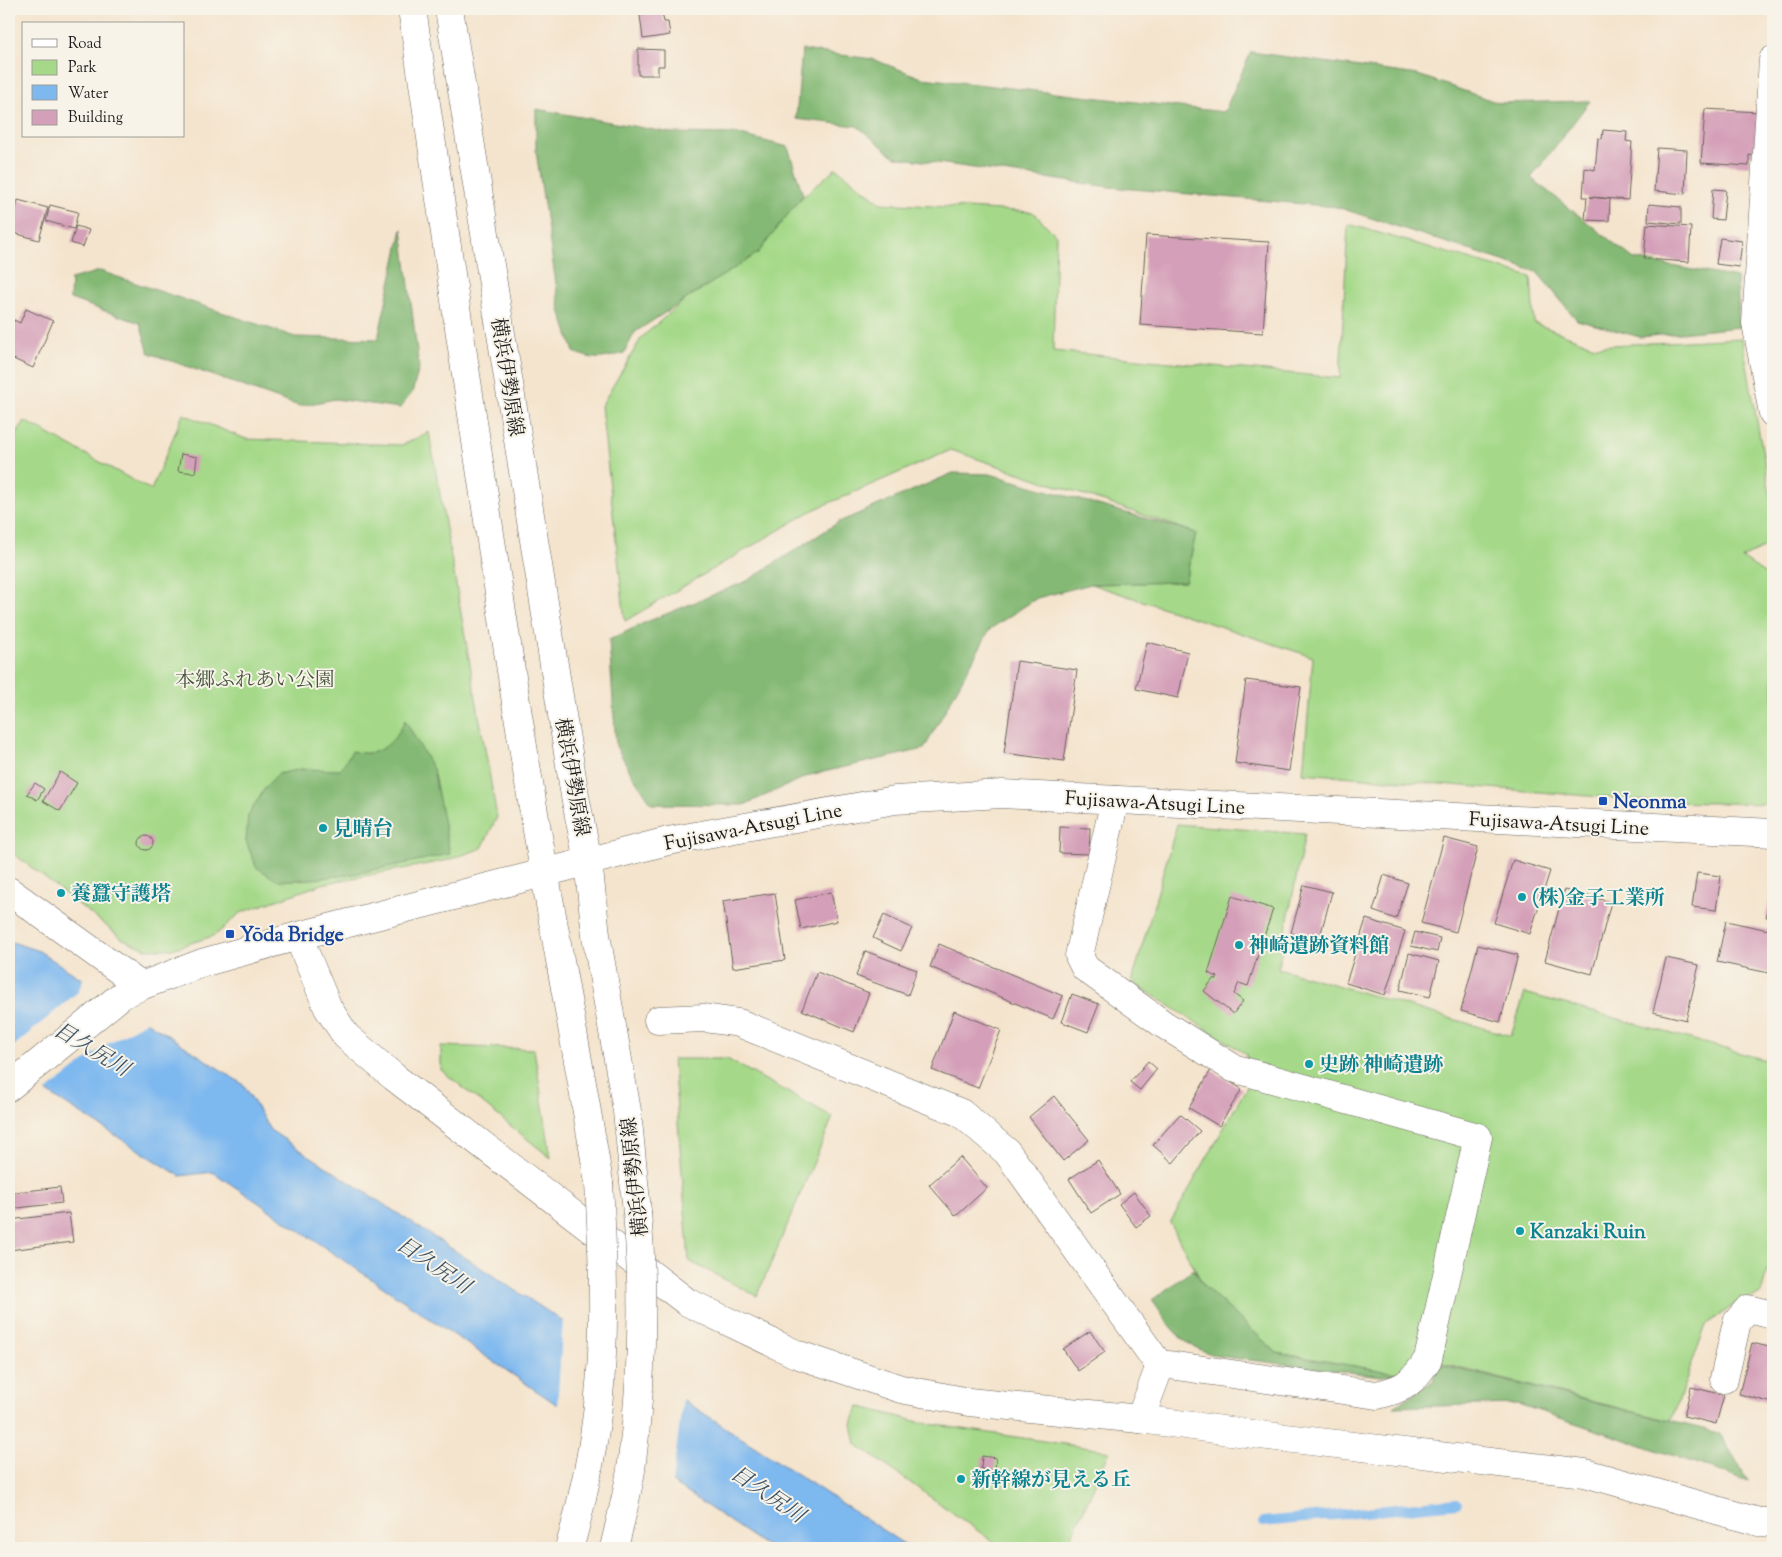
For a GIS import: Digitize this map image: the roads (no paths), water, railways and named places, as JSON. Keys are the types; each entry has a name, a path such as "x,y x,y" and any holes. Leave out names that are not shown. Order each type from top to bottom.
{"main road":[{"name":"横浜伊勢原線","path":"412,9 498,592 544,873 558,943 599,1183 605,1280 604,1352 592,1454 569,1548"},
{"name":"横浜伊勢原線","path":"449,9 575,796 588,861 596,935 627,1111 642,1260 640,1374 630,1471 614,1548"},
{"path":"1773,60 1767,246 1756,323 1773,413"},
{"name":"Fujisawa-Atsugi Line","path":"544,873 668,841 895,800 1002,794 1773,833"},
{"path":"1115,800 1079,956 1085,968 1162,1024 1233,1068 1478,1137 1428,1359 1419,1374 1406,1386 1377,1395 1169,1365 1160,1366"},
{"path":"11,1085 122,995 138,987 202,963 298,936 544,873"},
{"path":"9,891 138,987"},
{"path":"298,936 328,1008 346,1036 394,1078 687,1302 796,1354 901,1389 969,1402 1140,1419 1585,1473 1760,1522 1773,1522"},
{"path":"658,1020 704,1018 739,1023 961,1114 1007,1152 1160,1366"},
{"path":"1724,1379 1737,1322 1748,1309 1773,1315"},
{"path":"1140,1419 1160,1366"}],"water":[{"name":"目久尻川","path":"9,941 39,951 244,1085 270,1130 910,1548 769,1548 213,1172 180,1176 56,1098 9,1065"}],"waterway":[{"path":"1263,1522 1457,1503"}],"place":[{"name":"Neonma","path":"1603,801"},
{"name":"見晴台","path":"323,828"},
{"name":"養蠶守護塔","path":"61,893"},
{"name":"(株)金子工業所","path":"1522,897"},
{"name":"Yōda Bridge","path":"230,934"},
{"name":"神崎遺跡資料館","path":"1239,945"},
{"name":"史跡 神崎遺跡","path":"1309,1064"},
{"name":"Kanzaki Ruin","path":"1520,1231"},
{"name":"新幹線が見える丘","path":"961,1479"}],"park label":[{"name":"本郷ふれあい公園","path":"255,679"}]}
